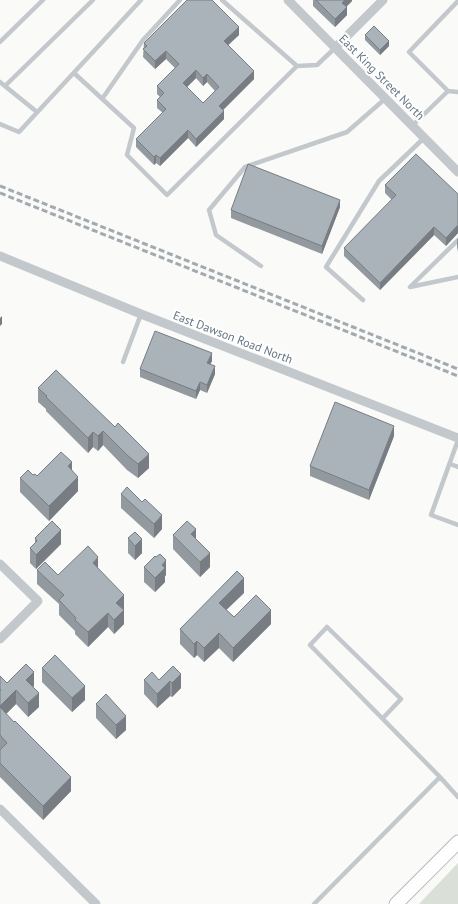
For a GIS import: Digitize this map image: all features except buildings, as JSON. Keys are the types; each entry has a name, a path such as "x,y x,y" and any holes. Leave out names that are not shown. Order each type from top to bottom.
{"main road":[{"path":"396,904 458,842"}],"street":[{"name":"East King Street North","path":"288,0 458,172"},
{"path":"336,48 383,0"},
{"name":"East Dawson Road North","path":"0,256 141,314 458,439"},
{"path":"0,564 38,602 0,639"},
{"path":"0,809 96,904"}],"lane":[{"path":"0,42 43,0"},
{"path":"5,86 93,0"},
{"path":"0,124 19,132 141,0"},
{"path":"102,98 143,40 180,0"},
{"path":"222,0 297,66"},
{"path":"458,1 409,52 448,91 458,92"},
{"path":"74,73 134,128 127,155 166,195 297,66 317,64 336,48"},
{"path":"0,82 37,112"},
{"path":"413,126 448,91"},
{"path":"261,266 216,235 209,210 245,167 347,132 386,98"},
{"path":"363,300 326,267 379,181 424,137"},
{"path":"458,240 410,287 458,277"},
{"path":"123,362 141,314"},
{"path":"458,439 432,516 458,525"},
{"path":"450,464 458,467"},
{"path":"383,718 401,699 327,627 310,646 383,718 458,797"},
{"path":"314,904 440,777"}],"shaded area":[{"path":"458,863 458,904 419,904"}],"railway":[{"path":"0,186 458,369"},
{"path":"0,193 458,376"}]}
